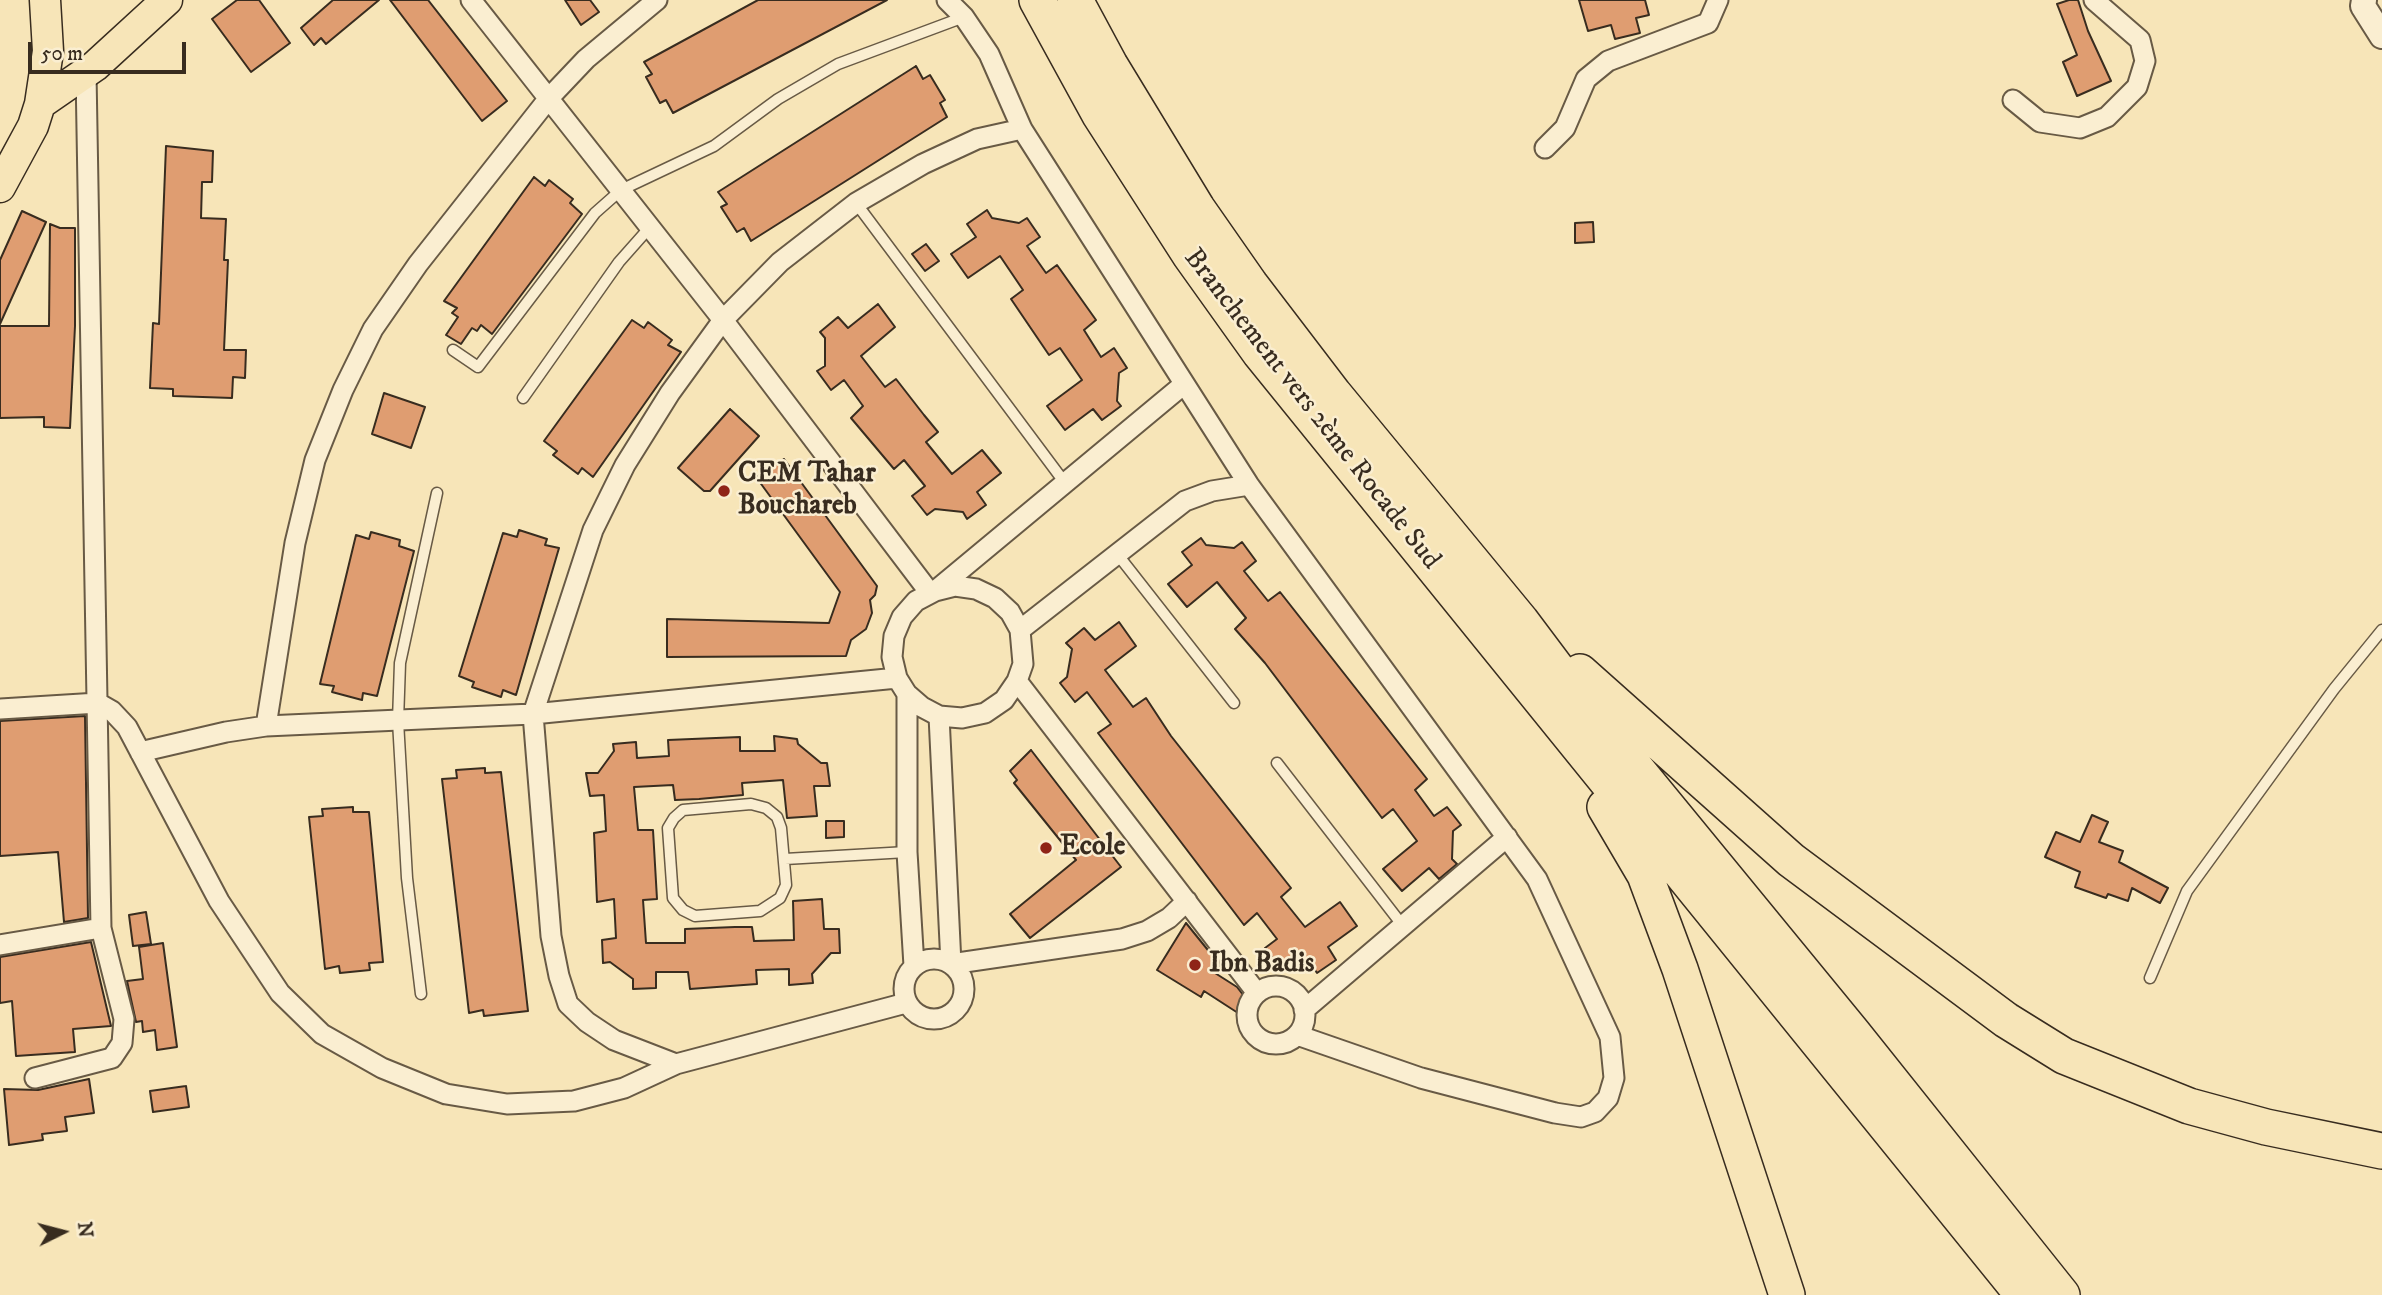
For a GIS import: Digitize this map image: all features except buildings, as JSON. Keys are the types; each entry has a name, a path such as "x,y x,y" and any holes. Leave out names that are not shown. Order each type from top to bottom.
{"highway":[{"name":"Branchement vers 2ème Rocade Sud","path":"1037,0 1100,115 1189,255 1260,353 1486,633"},
{"path":"1075,0 1183,184 1250,285 1334,394 1521,621 1584,705 1853,1033 2062,1295"},
{"path":"1521,621 1791,860 2006,1020 2064,1056 2113,1078 2189,1106 2266,1127 2382,1152"},
{"path":"1486,633 1606,808 1645,875 1681,970 1787,1295"},
{"path":"1486,633 2023,1295"}],"main road":[{"path":"40,104 91,69 167,0"},
{"path":"46,12 73,52 91,69"},
{"path":"0,187 33,126 40,104 45,79 46,12"}],"street":[{"path":"471,0 723,320 932,592"},
{"path":"266,726 295,543 314,460 343,390 373,329 418,264 549,98 586,59 657,0"},
{"path":"947,0 964,17 989,54 1022,130 1249,485 1537,879 1610,1037 1614,1078 1608,1098 1595,1112 1581,1116 1541,1110 1420,1078 1297,1035"},
{"path":"1545,148 1565,128 1586,79 1608,61 1708,23 1718,0"},
{"path":"2013,100 2040,122 2080,128 2107,117 2137,87 2145,61 2140,40 2094,0"},
{"path":"2364,0 2362,6 2382,36"},
{"path":"35,1078 112,1058 122,1043 124,1019 101,928 91,69"},
{"path":"676,1064 614,1040 587,1022 568,1004 551,936 533,714 593,530 625,465 670,393 723,320 780,262 856,203 923,164 977,139 1022,130"},
{"path":"939,716 951,964 958,971 964,990 957,1009 950,1016 941,1019 921,1017 906,1003 904,983 914,966 907,852 902,686 892,657 894,636 902,617 916,601 932,592 1183,385"},
{"path":"1020,630 1185,501 1212,491 1249,485"},
{"path":"902,686 922,707 939,716 962,718 985,713 1003,700 1017,681 1023,664 1020,630 1010,612 985,593 955,586 932,592"},
{"path":"1017,681 1257,993"},
{"path":"140,752 226,732 266,726 533,714 902,686"},
{"path":"0,709 98,703 112,711 127,727 219,901 280,993 322,1034 382,1068 446,1094 508,1104 575,1101 624,1088 676,1064 906,1003"},
{"path":"1304,1010 1507,837"},
{"path":"914,966 932,959 951,964 1122,939 1147,931 1169,918 1187,901"},
{"path":"0,945 101,928"},
{"path":"1276,986 1286,988 1301,1001 1304,1010 1302,1027 1291,1040 1274,1044 1257,1037 1250,1029 1247,1010 1257,993 1276,986"}],"lane":[{"path":"453,350 478,367 595,213 621,190 713,146 778,99 838,64 964,17"},
{"path":"856,203 1065,483"},
{"path":"523,398 619,262 650,227"},
{"path":"421,994 407,878 398,721 400,663 437,493"},
{"path":"1118,555 1234,703"},
{"path":"2150,978 2187,891 2334,689 2382,630"},
{"path":"1277,763 1403,926"},
{"path":"758,806 777,817 785,859 786,885 771,907 760,911 695,916 683,910 673,898 668,828 683,810 758,806"},
{"path":"785,859 907,852"}],"place":[{"name":"CEM Tahar Bouchareb","path":"724,491"},
{"name":"Ecole","path":"1046,848"},
{"name":"Ibn Badis","path":"1195,965"}]}
